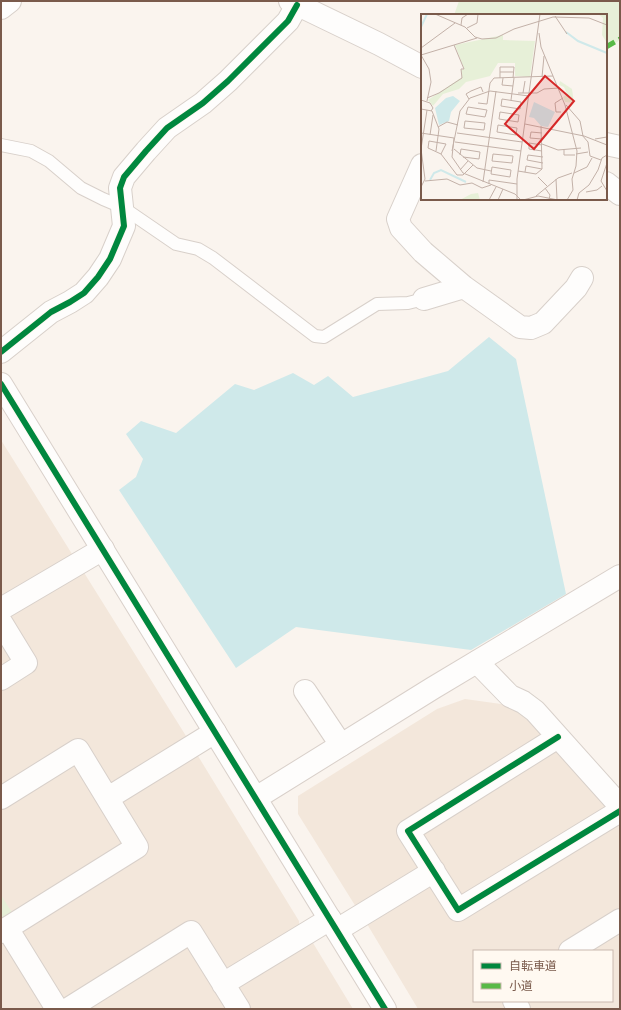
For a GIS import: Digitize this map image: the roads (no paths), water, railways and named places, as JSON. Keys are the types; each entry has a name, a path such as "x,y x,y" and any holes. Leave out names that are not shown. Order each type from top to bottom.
{"street":[{"path":"1,8 10,1"},
{"path":"1,352 51,312 84,293 98,277 110,259 124,226 120,188 124,177 168,128 203,103 228,81 288,20 294,3 379,44 421,66"},
{"path":"607,144 620,147"},
{"path":"421,167 398,218 400,228 423,252 464,287 520,327 531,328 543,323 576,288 582,278"},
{"path":"607,184 620,194"},
{"path":"424,299 464,287"},
{"path":"1,384 9,413 103,549 386,1009"},
{"path":"1,609 103,549"},
{"path":"256,798 620,576"},
{"path":"1,622 26,663 1,679"},
{"path":"477,662 510,696 523,702 535,711 620,806"},
{"path":"305,691 340,746"},
{"path":"108,798 215,732"},
{"path":"558,737 408,831 458,910 620,811"},
{"path":"1,798 78,750 137,847 4,930 57,1009"},
{"path":"223,984 434,871"},
{"path":"572,950 620,920"},
{"path":"68,1009 191,932 239,1009"}],"lane":[{"path":"1,145 32,152 49,161 81,188 122,207 176,244 198,249 213,258 315,336 324,337 377,304 408,303 424,299"}],"water":[{"path":"489,337 516,359 566,594 471,650 296,627 236,668 119,490 136,477 143,459 126,434 141,421 176,433 235,384 254,390 293,373 314,385 328,376 353,397 448,371"}]}
